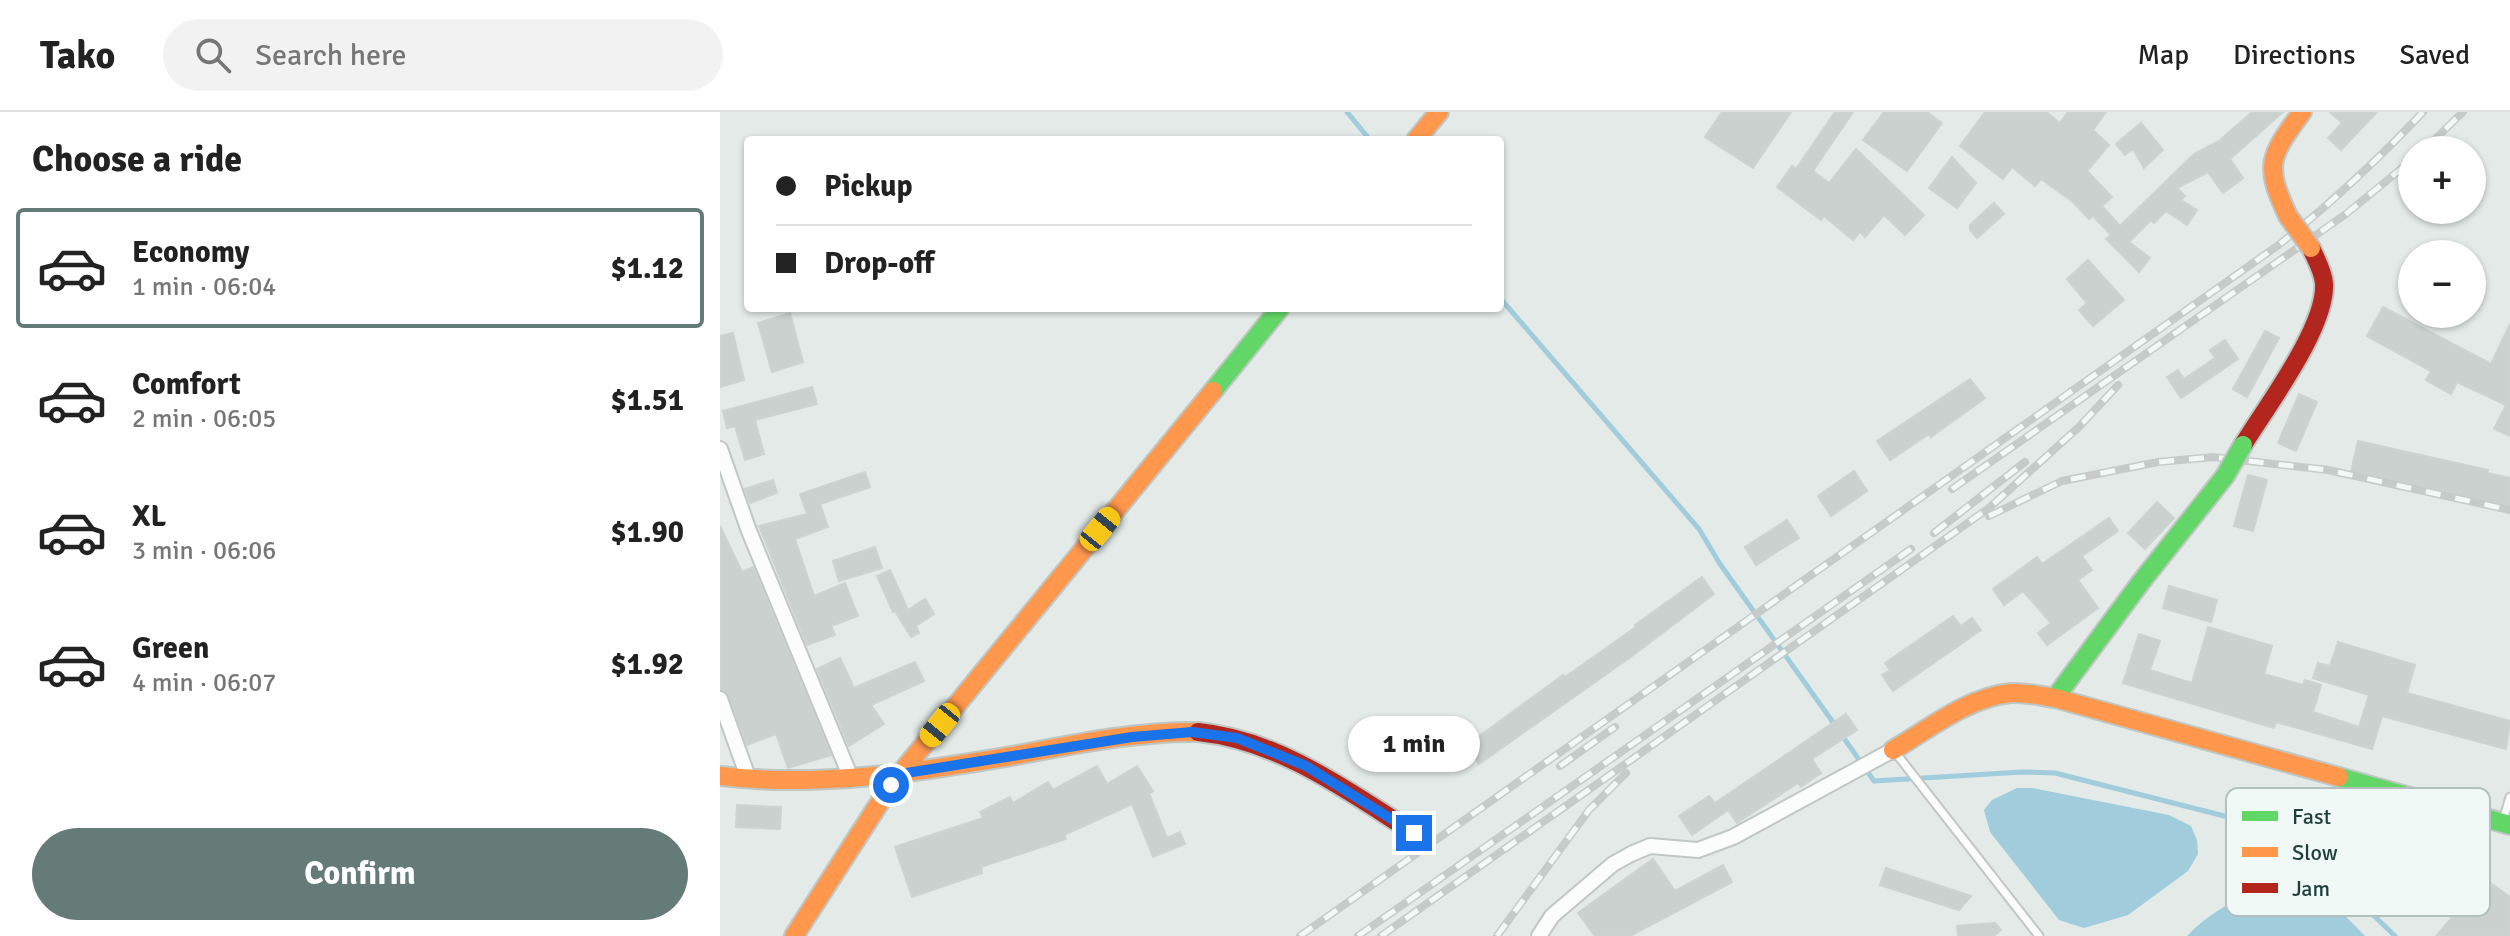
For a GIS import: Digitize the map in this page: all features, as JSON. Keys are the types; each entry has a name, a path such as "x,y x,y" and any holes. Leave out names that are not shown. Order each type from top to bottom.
{"street":[{"path":"1419,136 1439,112"},
{"path":"2055,698 2225,476 2309,336 2324,287 2320,268 2311,248 2288,216 2274,182 2272,168 2302,112"},
{"path":"794,936 900,774 1277,312"},
{"path":"720,449 749,531 851,778"},
{"path":"1539,936 1552,916 1613,864 1631,854 1650,846 1698,850 1733,837 1991,697 2014,693 2055,698 2377,788"},
{"path":"720,699 749,780"},
{"path":"720,776 806,782 900,774 1132,737 1192,732 1237,738 1306,766 1414,833"}],"lane":[{"path":"1893,750 2039,936"},
{"path":"2506,824 2510,797"}],"water":[{"path":"2017,788 2032,788 2169,815 2191,826 2197,840 2198,854 2188,871 2128,915 2084,928 2059,920 1990,832 1984,810 1992,800"},
{"path":"2226,907 2226,916 2345,916 2365,936 2187,936"}],"building":[{"path":"1722,112 1791,112 1753,168 1705,137"},
{"path":"1835,112 1853,112 1813,171 1829,183 1856,149 1924,215 1905,235 1884,215 1865,237 1860,232 1853,240 1824,216 1821,220 1777,187 1792,166 1796,169"},
{"path":"1884,112 1927,112 1942,123 1907,171 1863,140"},
{"path":"1985,112 2046,112 2060,123 2068,112 2106,112 2093,130 2109,145 2087,171 2112,197 2102,206 2120,226 2194,154 2219,141 2252,112 2283,112 2230,159 2243,178 2223,193 2208,172 2177,188 2185,196 2181,200 2197,210 2187,225 2166,211 2154,223 2151,220 2129,242 2150,258 2139,272 2106,239 2111,235 2093,216 2089,219 2073,202 2041,179 2035,186 2012,167 2003,179 1960,146"},
{"path":"2330,112 2377,112 2341,150 2328,138 2342,123"},
{"path":"2141,123 2163,150 2144,168 2133,149 2125,155 2116,144"},
{"path":"1952,157 1976,183 1957,208 1929,188"},
{"path":"1994,203 2004,214 1977,238 1970,225"},
{"path":"2088,260 2124,300 2093,326 2079,310 2087,303 2067,279"},
{"path":"2383,307 2398,315 2398,328 2423,328 2491,364 2510,324 2510,436 2494,429 2506,405 2457,382 2451,394 2426,380 2431,371 2367,336"},
{"path":"790,313 803,362 772,372 758,323"},
{"path":"2265,331 2279,338 2247,397 2233,389"},
{"path":"733,333 744,380 720,387 720,336"},
{"path":"2225,340 2238,359 2181,398 2167,377 2178,370 2184,379 2215,358 2210,350"},
{"path":"1970,379 1985,398 1931,437 1929,434 1890,460 1877,441"},
{"path":"812,387 817,404 755,420 764,454 745,460 735,426 727,428 723,411"},
{"path":"2299,394 2317,402 2296,451 2278,443"},
{"path":"2358,441 2488,470 2487,473 2510,478 2510,506 2351,472"},
{"path":"1854,471 1867,491 1831,516 1818,496"},
{"path":"865,472 870,487 820,504 828,527 795,539 814,596 845,583 858,616 831,626 835,635 807,645 759,526 807,514 800,494"},
{"path":"2248,475 2267,480 2253,531 2234,526"},
{"path":"773,480 777,493 750,503 745,489"},
{"path":"2157,502 2174,518 2145,549 2128,533"},
{"path":"2109,518 2118,531 2082,556 2092,570 2078,580 2098,608 2047,645 2038,633 2051,623 2023,591 2004,605 1993,589 2037,557 2042,564"},
{"path":"1787,520 1799,538 1756,565 1745,547"},
{"path":"720,526 742,572 753,567 831,755 788,768 776,734 747,745 729,696 720,689"},
{"path":"875,547 882,568 839,581 833,561"},
{"path":"890,570 908,610 925,599 934,614 916,626 919,633 911,637 893,612 877,576"},
{"path":"1702,577 1714,594 1479,764 1466,746"},
{"path":"2169,586 2217,600 2211,622 2163,608"},
{"path":"1953,616 1961,626 1972,618 1981,630 1893,691 1882,675 1890,670 1885,663"},
{"path":"2208,627 2272,646 2264,674 2303,685 2305,680 2321,685 2313,712 2359,727 2369,695 2313,678 2318,663 2330,666 2338,642 2415,665 2407,693 2510,721 2506,749 2382,716 2372,749 2276,722 2274,728 2123,683 2139,634 2160,641 2150,670 2192,683"},
{"path":"840,658 854,688 915,662 924,681 871,705 884,724 849,746 817,669"},
{"path":"1846,714 1857,730 1812,759 1821,773 1801,787 1798,783 1737,823 1728,810 1692,835 1679,816 1709,796 1715,803"},
{"path":"1097,766 1107,784 1137,766 1153,791 1149,793 1167,838 1180,832 1185,844 1153,857 1132,804 1064,835 1066,839 981,867 982,873 912,897 895,847 983,818 980,812 1010,797 1013,803 1048,782 1053,790"},
{"path":"737,805 781,807 780,829 736,827"},
{"path":"1653,859 1675,891 1723,865 1732,882 1630,936 1595,936 1578,913"},
{"path":"1886,868 1971,896 1959,910 1880,885"},
{"path":"2490,883 2510,897 2510,936 2436,936 2453,916 2490,916"},
{"path":"1995,923 2001,930 1994,936 1958,936 1957,926"}],"waterway":[{"path":"1347,112 1367,136"},
{"path":"1504,303 1699,529 1720,564 1835,725"},
{"path":"1841,734 1874,781 2022,772 2055,773 2226,816"},
{"path":"2374,916 2395,936"}],"railway":[{"path":"1300,936 2280,244 2354,181 2423,112"},
{"path":"2438,136 2463,112"},
{"path":"1952,489 2346,214 2398,171"},
{"path":"1381,936 1989,508 2079,427 2118,385"},
{"path":"1989,516 2062,481 2158,462 2213,457 2328,470 2510,510"},
{"path":"1934,533 2025,462"},
{"path":"1358,936 1911,549"},
{"path":"1560,766 1615,727"},
{"path":"1497,936 1589,810 1626,773"}],"traffic: fast":[{"path":"1213,391 1277,312"},
{"path":"2225,476 2243,445"},
{"path":"2055,698 2225,476"},
{"path":"2339,777 2378,788"},
{"path":"2490,819 2510,825"}],"traffic: slow":[{"path":"1419,136 1439,112"},
{"path":"2288,216 2275,185 2274,162 2283,140 2302,112"},
{"path":"2288,216 2311,248"},
{"path":"794,936 891,785 1213,391"},
{"path":"1893,750 1964,707 1995,696 2022,693 2055,698 2339,777"},
{"path":"720,776 795,780 869,776 943,767 1107,739 1198,732"}],"traffic: jam":[{"path":"2243,445 2293,366 2316,322 2324,283 2311,248"},
{"path":"1198,732 1228,737 1285,756 1414,833"}],"route":[{"path":"891,785 900,774 1132,737 1192,732 1237,738 1306,766 1414,833"}]}
